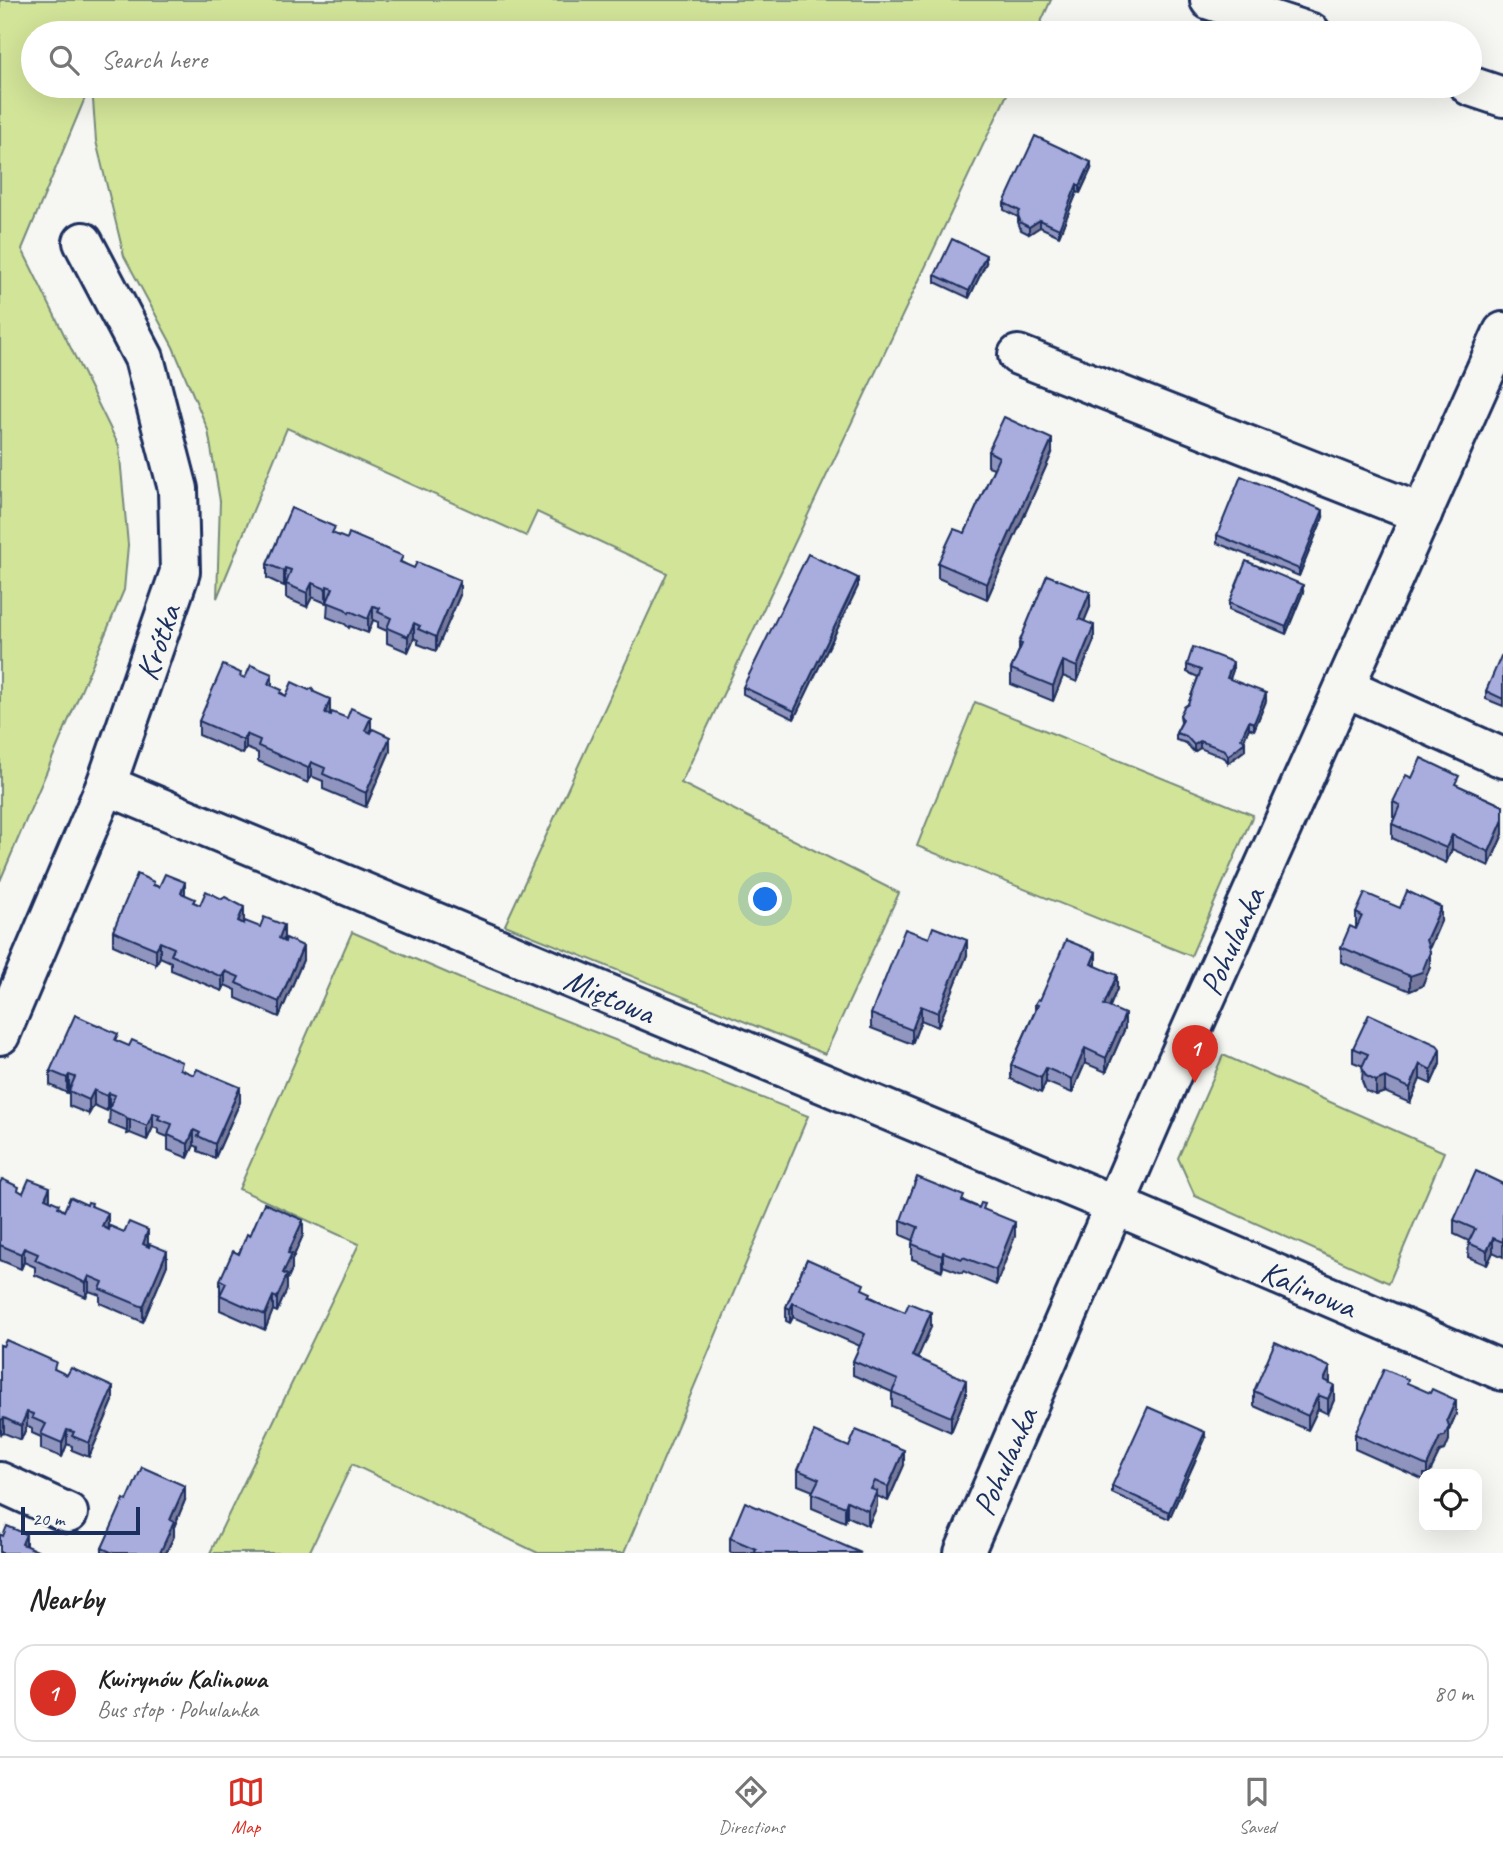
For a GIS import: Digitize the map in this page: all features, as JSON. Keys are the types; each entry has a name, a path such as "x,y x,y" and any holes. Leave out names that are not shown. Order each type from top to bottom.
{"street":[{"path":"1210,0 1274,21"},
{"path":"1482,90 1503,97"},
{"name":"Krótka","path":"0,1035 106,785 180,572 178,489 144,358 83,242"},
{"name":"Pohulanka","path":"964,1553 1115,1205 1503,332"},
{"path":"1018,355 1422,514"},
{"path":"1345,687 1503,758"},
{"name":"Miętowa","path":"106,785 1115,1205"},
{"name":"Kalinowa","path":"1115,1205 1503,1371"},
{"path":"0,1482 68,1513"}],"green space":[{"path":"0,0 1051,0 1041,21 21,21 21,98 85,98 22,249 119,446 128,545 124,590 0,881"},
{"path":"93,98 1005,98 681,783 899,893 825,1054 505,925 667,573 537,512 526,536 287,428 217,598 220,501 208,430 173,347 124,256 96,141"},
{"path":"975,702 1253,815 1191,956 917,846"},
{"path":"352,932 475,985 808,1116 624,1553 538,1553 352,1464 309,1553 210,1553 359,1244 239,1189"},
{"path":"1223,1055 1444,1152 1389,1283 1195,1196 1178,1158"}],"building":[{"path":"1035,136 1091,162 1080,186 1077,184 1059,229 1040,220 1029,227 1021,223 1018,215 1020,211 1004,203"},
{"path":"952,239 986,255 969,291 935,275"},
{"path":"1004,417 1052,439 987,584 938,563 954,529 965,533 999,457 988,451"},
{"path":"1241,476 1323,510 1299,569 1217,535"},
{"path":"291,508 335,527 332,533 347,539 349,533 403,556 400,562 414,568 417,562 460,580 436,637 418,629 420,626 414,623 408,637 387,628 391,618 378,612 380,608 373,606 368,619 350,611 349,613 327,602 333,588 327,586 326,589 312,583 307,593 286,584 291,570 285,568 284,571 267,564"},
{"path":"808,554 858,578 794,711 743,687"},
{"path":"1246,561 1303,585 1286,627 1229,603"},
{"path":"1047,575 1090,592 1079,619 1094,625 1077,667 1063,661 1053,686 1011,669"},
{"path":"1193,647 1233,662 1227,678 1266,693 1254,723 1249,721 1241,738 1245,742 1228,756 1225,750 1200,741 1194,745 1186,736 1176,733 1183,720 1180,715 1188,704 1201,670 1187,665"},
{"path":"1501,656 1503,657 1503,699 1486,691"},
{"path":"223,665 241,673 240,676 245,678 251,665 272,674 268,684 282,690 280,693 286,696 292,682 309,690 312,688 314,692 330,699 325,713 331,715 332,712 347,718 351,708 371,717 365,730 371,733 373,729 390,737 366,793 323,774 325,768 311,762 308,768 258,746 260,740 246,734 243,740 199,721"},
{"path":"1421,758 1459,776 1455,784 1503,806 1503,820 1489,852 1452,835 1446,848 1392,824 1400,805 1393,802 1406,775 1412,778"},
{"path":"137,874 159,887 165,874 185,882 181,893 195,899 193,902 200,905 206,891 222,899 225,897 244,907 238,921 244,924 245,921 260,927 264,917 284,925 279,938 285,942 286,938 303,946 279,1002 236,983 239,977 225,971 222,977 171,955 174,948 160,942 156,949 113,931"},
{"path":"1407,891 1441,907 1426,940 1430,952 1422,972 1410,976 1341,947 1350,926 1356,929 1362,916 1356,913 1365,893 1400,908"},
{"path":"933,927 967,940 938,1013 921,1006 912,1030 871,1014 905,929 929,938"},
{"path":"1066,940 1096,952 1091,964 1117,975 1104,1005 1125,1014 1106,1058 1085,1048 1072,1079 1046,1068 1041,1078 1011,1065 1038,1005 1035,1004 1040,1000"},
{"path":"1369,1014 1437,1045 1440,1049 1431,1070 1420,1064 1410,1088 1385,1077 1376,1081 1366,1076 1362,1067 1368,1054 1353,1048"},
{"path":"75,1015 118,1034 115,1040 129,1046 132,1040 182,1062 180,1069 194,1075 197,1069 240,1087 215,1144 198,1136 200,1133 194,1130 188,1144 168,1135 172,1124 158,1119 160,1115 153,1113 147,1126 127,1120 109,1109 115,1095 109,1093 107,1096 94,1090 89,1100 69,1091 75,1077 69,1075 67,1078 50,1071"},
{"path":"1476,1171 1503,1184 1503,1242 1493,1238 1487,1251 1468,1243 1475,1229 1454,1220"},
{"path":"917,1177 964,1196 962,1201 979,1208 981,1203 985,1204 983,1209 1015,1222 996,1270 963,1257 962,1259 943,1252 942,1256 912,1244 918,1227 901,1220"},
{"path":"2,1179 19,1187 18,1190 23,1193 29,1179 50,1187 45,1198 59,1204 58,1207 64,1211 70,1197 87,1205 88,1202 92,1203 91,1206 108,1213 102,1226 109,1230 110,1226 124,1232 129,1222 148,1230 143,1244 167,1251 143,1307 100,1289 103,1282 89,1276 86,1283 35,1260 38,1254 24,1248 21,1254 0,1245"},
{"path":"264,1203 303,1220 288,1253 292,1254 283,1273 287,1275 277,1298 273,1296 265,1315 220,1295 226,1283 220,1280 233,1251 239,1254"},
{"path":"807,1259 864,1284 862,1289 871,1293 869,1297 905,1312 909,1303 931,1312 912,1356 966,1380 951,1417 892,1392 898,1380 853,1361 865,1334 793,1303 790,1309 786,1307"},
{"path":"6,1340 56,1362 54,1369 67,1375 71,1368 113,1387 89,1443 72,1436 74,1432 67,1430 62,1443 41,1434 46,1424 32,1418 33,1414 27,1412 21,1426 4,1418 0,1419 0,1345 3,1346"},
{"path":"1275,1342 1330,1367 1324,1380 1334,1385 1328,1399 1318,1395 1308,1416 1254,1391"},
{"path":"1384,1369 1408,1379 1407,1383 1430,1393 1432,1389 1456,1400 1447,1420 1449,1426 1445,1436 1440,1437 1427,1466 1355,1434"},
{"path":"1148,1407 1205,1432 1169,1512 1112,1486"},
{"path":"856,1430 904,1450 888,1487 875,1481 871,1489 877,1491 868,1511 847,1501 845,1507 812,1493 819,1479 798,1470 814,1432 849,1447"},
{"path":"142,1467 185,1486 170,1520 174,1522 160,1553 113,1553 102,1548"},
{"path":"745,1502 861,1553 754,1553 756,1549 730,1538"},
{"path":"7,1526 26,1534 22,1544 42,1553 0,1553 0,1534 3,1536"}],"place":[{"name":"Kwirynów Kalinowa","path":"1195,1083"}]}
